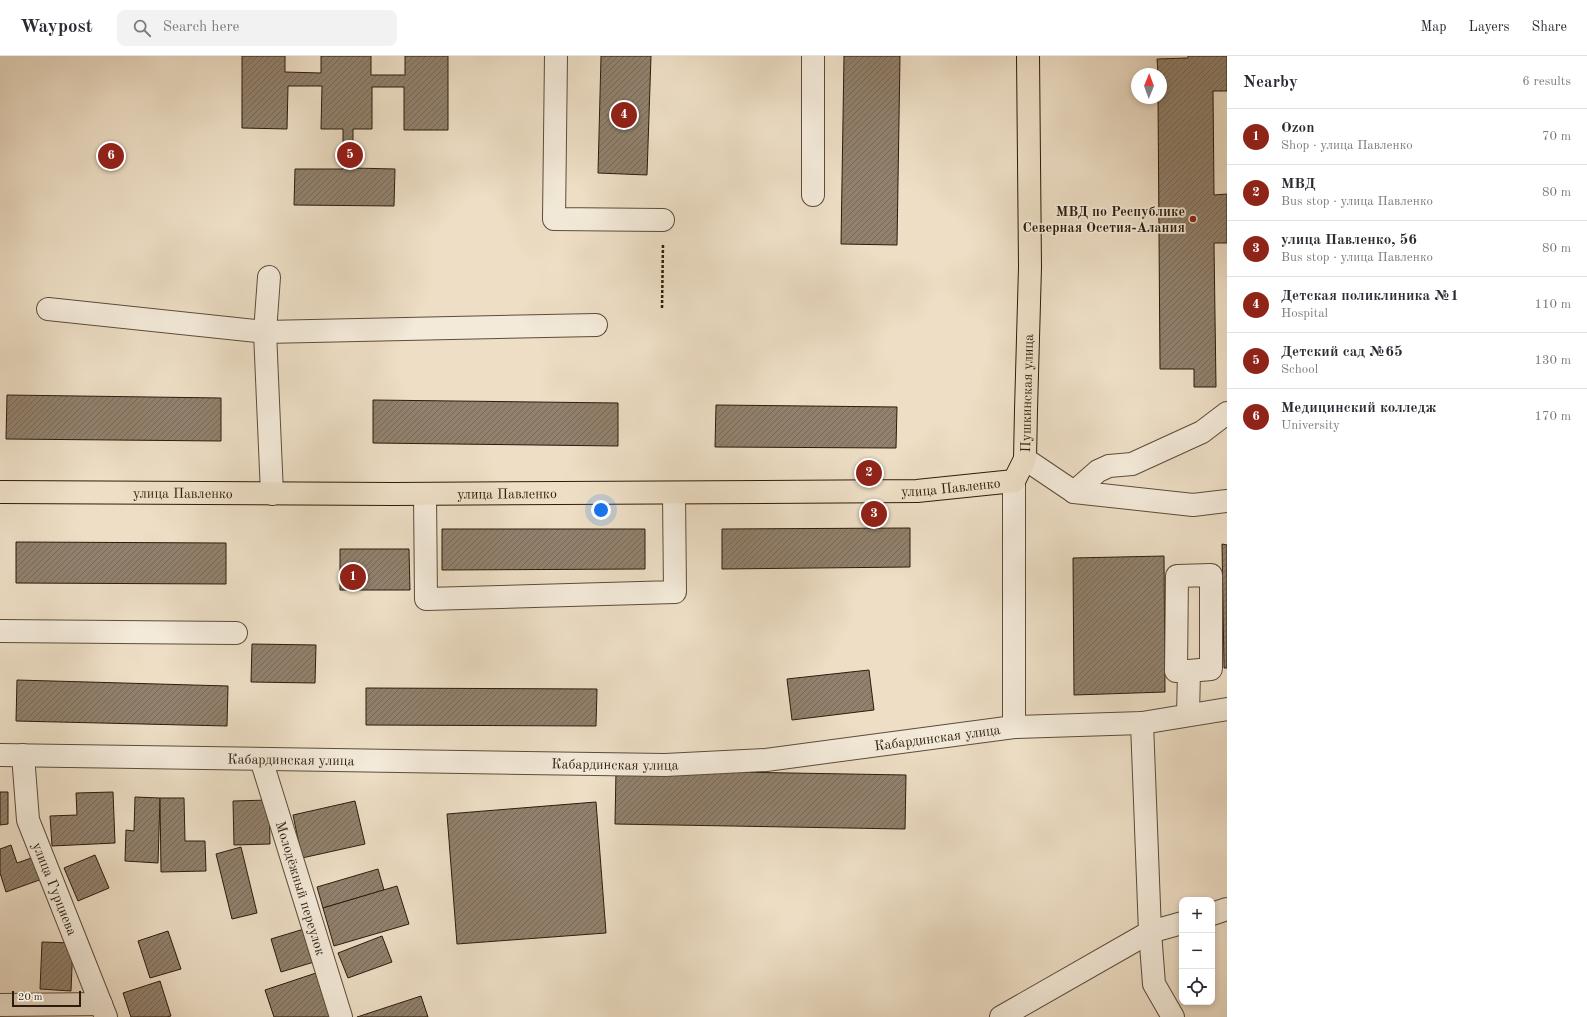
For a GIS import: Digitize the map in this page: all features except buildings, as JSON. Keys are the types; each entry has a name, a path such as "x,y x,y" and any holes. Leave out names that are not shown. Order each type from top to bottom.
{"main road":[{"name":"Пушкинская улица","path":"1014,481 1025,459 1030,266 1028,56"},
{"name":"улица Павленко","path":"0,492 674,494 917,491 1014,481"}],"street":[{"path":"556,56 554,218 663,220"},
{"path":"813,56 813,195"},
{"path":"269,277 265,332 272,494"},
{"path":"48,309 265,332 596,325"},
{"path":"1074,492 1098,471 1109,466 1132,464 1202,432 1227,413"},
{"path":"1025,459 1074,492 1193,505 1227,501"},
{"name":"Пушкинская улица","path":"1014,481 1014,728"},
{"path":"425,494 426,599 675,592 674,494"},
{"path":"0,631 236,633"},
{"path":"1188,716 1189,671"},
{"name":"Кабардинская улица","path":"0,755 665,765 766,760 1014,728 1142,723 1227,709"},
{"path":"1142,723 1150,932 1154,984 1173,1017"},
{"name":"улица Гурциева","path":"23,755 28,820 103,1011"},
{"name":"Молодёжный переулок","path":"261,759 341,1017"},
{"path":"1215,913 1227,909"},
{"path":"1002,1017 1150,932 1179,923"},
{"path":"0,1005 103,1011"}],"path":[{"path":"662,308 663,220"}],"place":[{"name":"Детская поликлиника №1","path":"624,115"},
{"name":"Детский сад №65","path":"350,155"},
{"name":"Медицинский колледж","path":"111,156"},
{"name":"МВД по Республике Северная Осетия-Алания","path":"1193,219"},
{"name":"МВД","path":"869,473"},
{"name":"улица Павленко, 56","path":"874,514"},
{"name":"Ozon","path":"353,577"}]}
